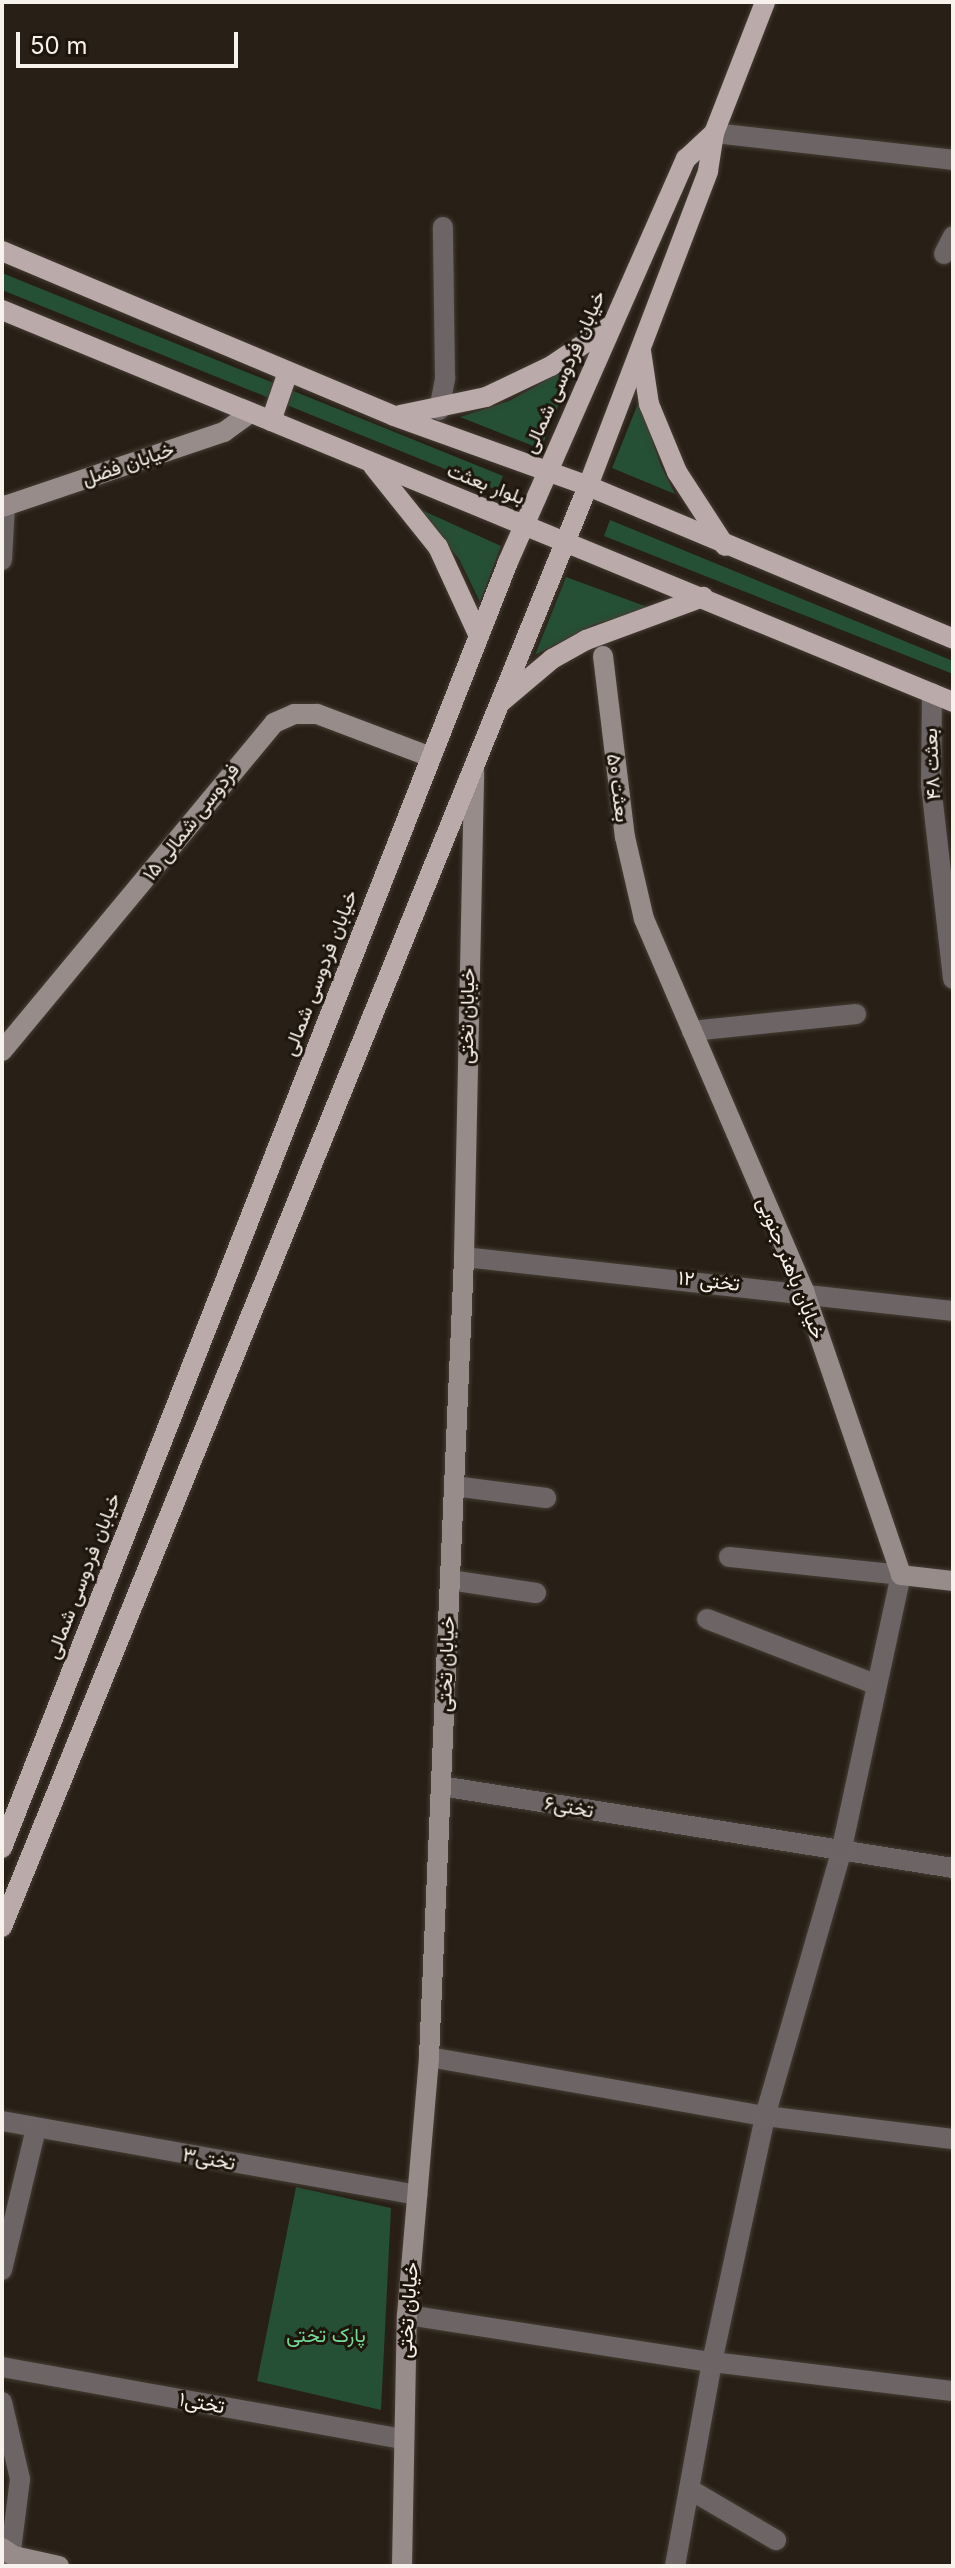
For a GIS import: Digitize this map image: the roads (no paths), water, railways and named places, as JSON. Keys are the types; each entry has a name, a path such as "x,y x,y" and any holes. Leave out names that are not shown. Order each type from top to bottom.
{"main road":[{"name":"خیابان فردوسی شمالی","path":"565,539 708,171 714,133 765,2"},
{"name":"خیابان فردوسی شمالی","path":"2,1848 524,524 686,159 714,133"},
{"name":"بلوار بعثت","path":"2,251 394,416 548,470 953,639"},
{"name":"بلوار بعثت","path":"2,310 373,466 565,539 953,702"},
{"path":"394,416 439,410 486,397 551,366 610,326"},
{"path":"640,347 649,404 677,472 725,546"},
{"path":"271,421 288,372"},
{"path":"373,466 438,547 479,636"},
{"path":"2,1927 565,539"},
{"path":"497,704 552,659 586,640 703,597"}],"street":[{"path":"714,133 953,160"},
{"path":"439,410 445,378 443,227"},
{"name":"خیابان فضل","path":"4,506 224,432 250,413"},
{"path":"2,560 4,506"},
{"name":"بعثت ۵۰","path":"603,656 625,837 644,919"},
{"name":"بعثت ۴۸","path":"932,693 931,785 953,979"},
{"name":"فردوسی شمالی ۱۵","path":"2,1051 274,723 294,714 317,714 431,757"},
{"name":"خیابان تختی","path":"402,2566 402,2439 407,2315 429,2057 464,1257 474,760"},
{"name":"خیابان باهنر جنوبی","path":"644,919 804,1291 901,1575"},
{"path":"692,1031 856,1014"},
{"name":"تختی ۱۲","path":"464,1257 804,1291 953,1311"},
{"path":"454,1486 546,1498"},
{"path":"729,1557 953,1581"},
{"path":"675,2566 712,2362 765,2116 841,1852 901,1575"},
{"path":"450,1580 536,1593"},
{"path":"707,1619 877,1685"},
{"name":"تختی۶","path":"441,1786 953,1868"},
{"path":"429,2057 765,2116 953,2139"},
{"name":"تختی۳","path":"2,2121 417,2195"},
{"path":"2,2270 36,2128"},
{"path":"407,2315 712,2362 953,2391"},
{"name":"تختی۱","path":"2,2367 402,2439"},
{"path":"2,2402 20,2479 7,2557 59,2566"},
{"path":"689,2489 776,2540"}],"park label":[{"name":"پارک تختی","path":"326,2335"}]}
